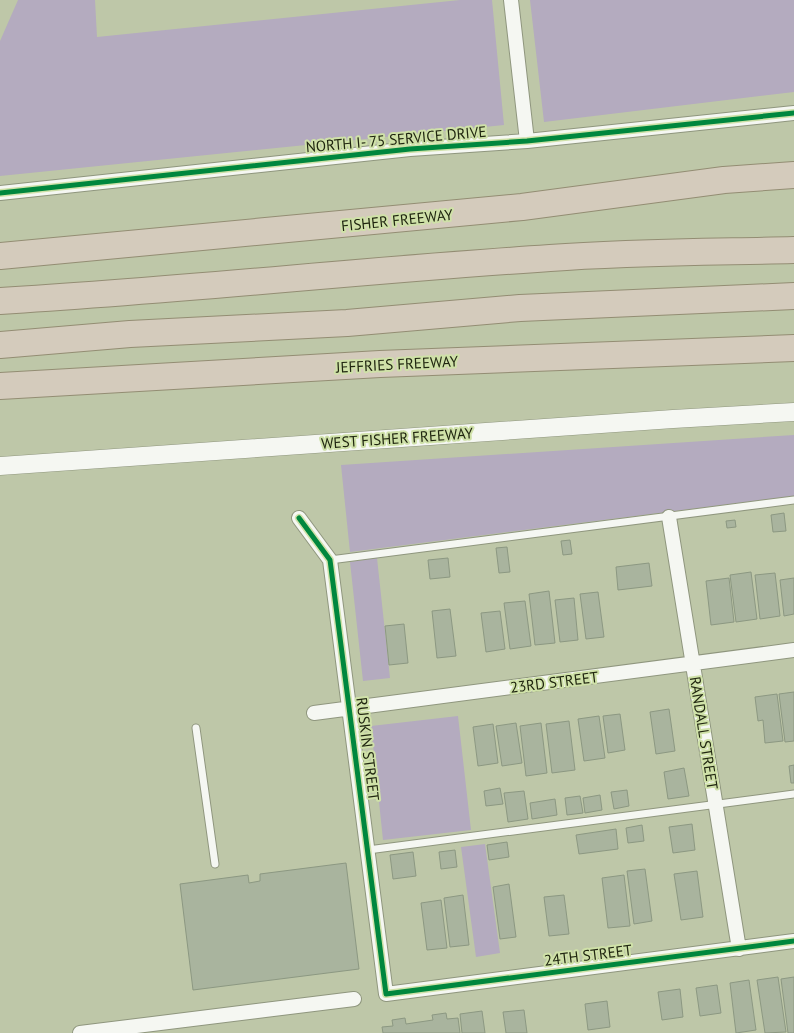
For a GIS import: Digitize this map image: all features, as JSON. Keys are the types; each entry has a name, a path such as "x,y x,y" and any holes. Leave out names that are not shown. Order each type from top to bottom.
{"highway":[{"path":"724,180 794,166"},
{"name":"FISHER FREEWAY","path":"0,256 522,207 724,180 794,175"},
{"path":"630,254 794,233"},
{"path":"0,301 84,296 550,258 794,250"},
{"path":"0,345 130,334 347,324 520,308 794,296"},
{"name":"JEFFRIES FREEWAY","path":"0,386 380,364 794,348"}],"street":[{"path":"511,0 527,141"},
{"name":"NORTH I- 75 SERVICE DRIVE","path":"0,193 410,149 527,141 794,113"},
{"name":"WEST FISHER FREEWAY","path":"0,466 794,412"},
{"name":"RANDALL STREET","path":"669,517 739,949"},
{"name":"RUSKIN STREET","path":"299,518 330,560 386,994"},
{"name":"23RD STREET","path":"314,713 794,650"},
{"name":"24TH STREET","path":"386,994 794,942"},
{"path":"80,1033 354,999"}],"lane":[{"path":"330,560 794,500"},
{"path":"196,728 215,864"},
{"path":"368,850 794,794"}],"shaded area":[{"path":"18,0 95,0 97,37 460,0 492,0 504,125 0,176 0,41"},
{"path":"530,0 794,0 794,92 544,122"},
{"path":"794,435 794,496 350,552 341,465"},
{"path":"377,558 390,678 363,681 350,562"},
{"path":"458,716 471,830 383,840 371,726"},
{"path":"485,844 500,953 476,957 461,847"}],"building":[{"path":"784,513 786,531 773,532 771,515"},
{"path":"735,520 736,527 727,528 726,521"},
{"path":"570,540 572,554 563,555 561,541"},
{"path":"507,547 510,572 499,573 496,548"},
{"path":"448,558 450,577 430,579 428,560"},
{"path":"649,563 652,586 618,590 616,567"},
{"path":"751,572 757,619 736,622 730,575"},
{"path":"775,573 780,616 760,619 755,575"},
{"path":"729,578 734,622 711,625 706,581"},
{"path":"794,578 794,614 784,616 780,580"},
{"path":"549,591 555,643 535,645 529,594"},
{"path":"598,592 604,637 586,639 580,594"},
{"path":"574,598 578,640 560,642 555,600"},
{"path":"525,601 531,646 510,649 504,603"},
{"path":"450,609 456,656 437,658 432,611"},
{"path":"500,611 505,649 486,652 481,613"},
{"path":"404,624 408,663 389,665 385,626"},
{"path":"794,692 794,741 785,742 779,694"},
{"path":"777,694 783,741 765,743 763,720 758,721 755,697"},
{"path":"669,709 675,751 656,754 650,712"},
{"path":"620,714 625,750 608,753 603,716"},
{"path":"599,716 605,758 584,761 578,719"},
{"path":"569,721 575,770 552,773 546,724"},
{"path":"516,723 522,763 502,766 496,726"},
{"path":"541,723 547,773 526,776 520,726"},
{"path":"493,724 498,763 478,766 473,727"},
{"path":"794,765 794,783 791,783 789,766"},
{"path":"684,768 689,796 668,799 664,772"},
{"path":"500,788 503,804 486,806 484,791"},
{"path":"627,790 629,806 614,809 611,792"},
{"path":"524,791 528,819 508,822 504,793"},
{"path":"600,795 602,810 585,813 583,798"},
{"path":"580,796 583,813 567,815 565,798"},
{"path":"555,799 557,815 532,819 530,803"},
{"path":"692,824 695,850 673,853 669,827"},
{"path":"642,825 644,841 628,843 626,828"},
{"path":"616,829 618,849 579,854 576,835"},
{"path":"507,842 509,857 489,860 487,845"},
{"path":"455,850 457,867 441,869 439,852"},
{"path":"413,852 416,876 393,879 390,855"},
{"path":"346,863 359,969 193,990 180,884 248,875 249,883 260,881 260,874"},
{"path":"645,869 652,921 634,924 627,871"},
{"path":"697,871 703,917 681,920 674,874"},
{"path":"624,875 630,926 608,928 602,878"},
{"path":"509,884 516,937 500,939 493,887"},
{"path":"463,895 469,945 450,947 444,898"},
{"path":"564,895 569,934 549,936 544,897"},
{"path":"441,900 447,948 427,950 421,903"},
{"path":"778,977 786,1032 765,1033 757,980"},
{"path":"794,977 794,1033 788,1033 781,979"},
{"path":"749,980 756,1030 736,1033 730,983"},
{"path":"717,985 721,1013 700,1016 696,988"},
{"path":"680,989 683,1017 662,1020 658,992"},
{"path":"607,1001 610,1027 588,1030 585,1004"},
{"path":"524,1010 527,1033 506,1033 503,1012"},
{"path":"482,1011 485,1033 462,1033 460,1014"},
{"path":"446,1013 447,1019 458,1018 460,1033 383,1033 382,1027 393,1026 392,1020 405,1018 406,1024 433,1020 432,1015"}],"cycle path":[{"path":"0,193 410,149 527,141 794,113"},
{"path":"299,518 330,560 386,994 794,941"}]}
